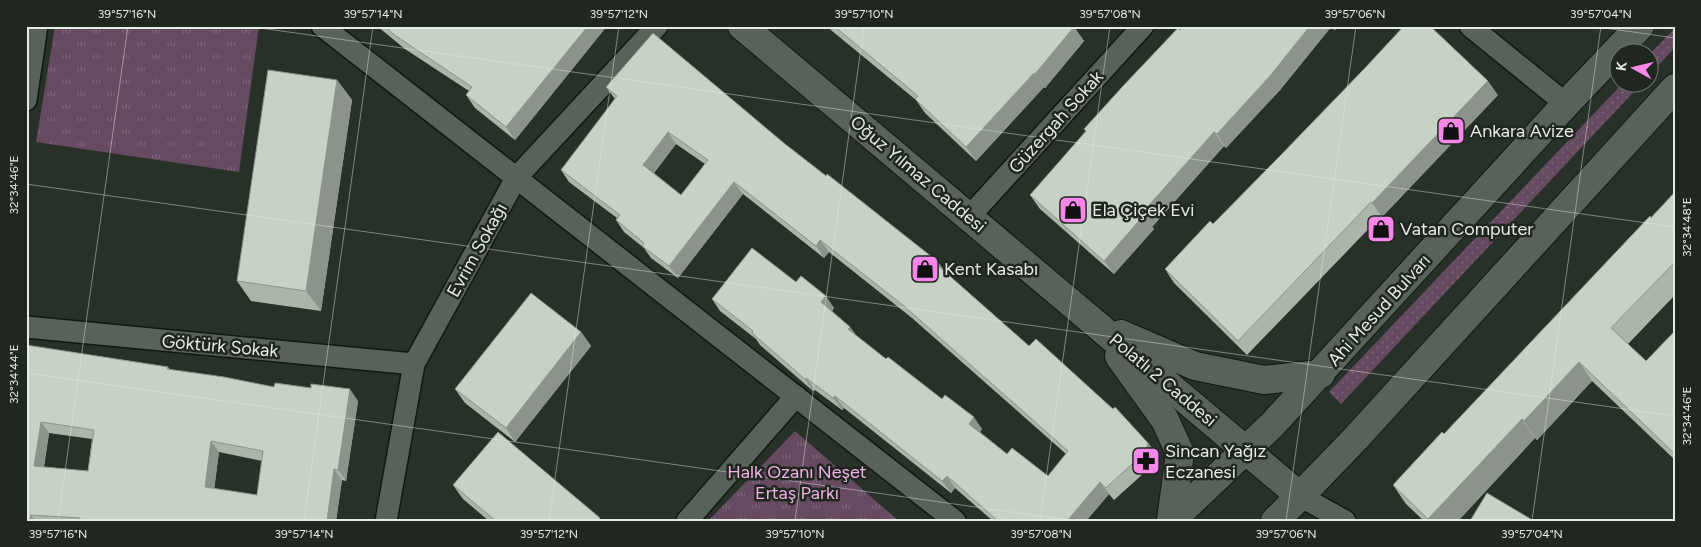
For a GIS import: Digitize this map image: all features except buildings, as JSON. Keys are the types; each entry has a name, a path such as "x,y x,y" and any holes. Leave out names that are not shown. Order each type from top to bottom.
{"main road":[{"name":"Oğuz Yılmaz Caddesi","path":"742,26 1094,322"},
{"name":"Ahi Mesud Bulvarı","path":"1171,521 1272,425 1321,374 1566,104 1640,26"},
{"path":"1275,521 1356,438 1675,88"},
{"path":"1094,322 1195,366 1264,380 1321,374"},
{"path":"1094,322 1165,420 1180,453 1171,521"},
{"name":"Polatlı 2 Caddesi","path":"1094,322 1300,496"}],"street":[{"path":"26,100 37,26"},
{"path":"322,26 955,521"},
{"name":"Evrim Sokağı","path":"386,521 414,364 516,178 658,26"},
{"path":"1470,26 1566,104"},
{"name":"Güzergah Sokak","path":"969,217 1134,29"},
{"name":"Göktürk Sokak","path":"26,327 414,364"},
{"path":"687,521 796,396"},
{"path":"1300,496 1345,521"}],"green space":[{"path":"55,26 259,26 239,172 36,142"},
{"path":"1675,28 1675,47 1658,66 1658,46"},
{"path":"1614,92 1634,92 1341,404 1329,392"},
{"name":"Halk Ozanı Neşet Ertaş Parkı","path":"795,431 899,521 708,521"}],"place":[{"name":"Ankara Avize","path":"1451,131"},
{"name":"Ela Çiçek Evi","path":"1073,210"},
{"name":"Vatan Computer","path":"1381,229"},
{"name":"Kent Kasabı","path":"925,269"},
{"name":"Sincan Yağız Eczanesi","path":"1146,461"}]}
